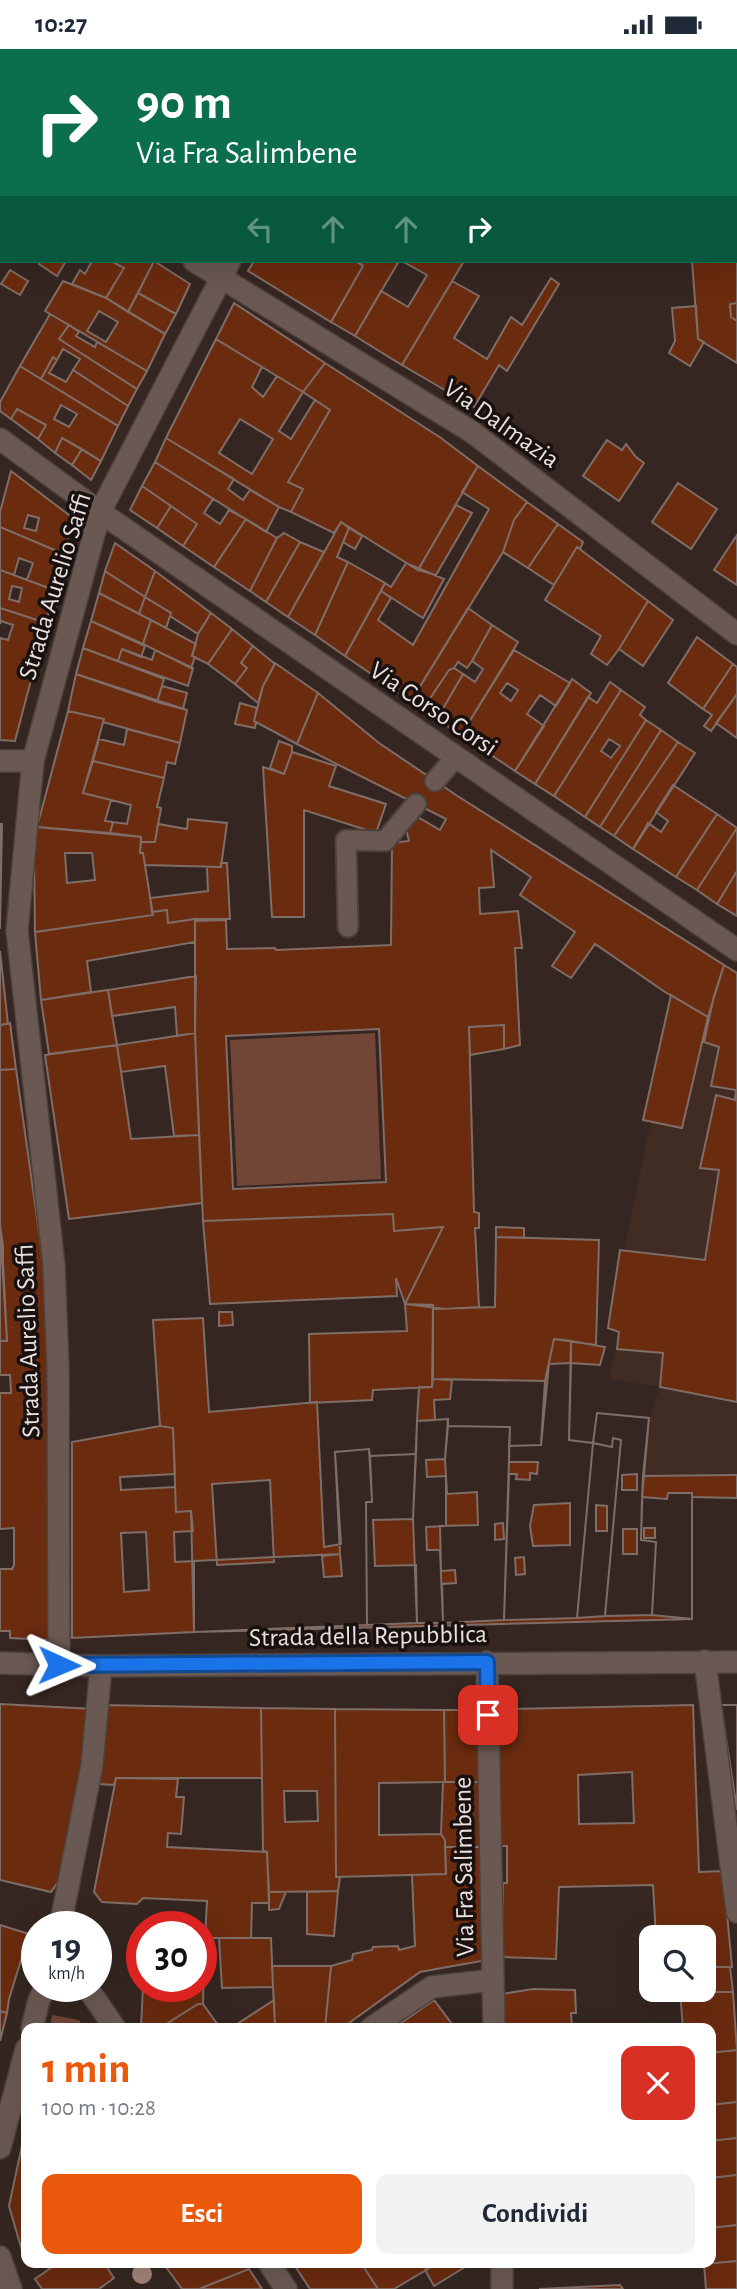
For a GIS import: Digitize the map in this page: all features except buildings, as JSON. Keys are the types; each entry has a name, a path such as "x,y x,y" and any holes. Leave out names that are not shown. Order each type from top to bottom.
{"street":[{"name":"Via Dalmazia","path":"202,263 225,269 472,432 737,634"},
{"name":"Strada Aurelio Saffi","path":"59,1665 58,1368 54,1266 17,930 33,761 100,512 225,269"},
{"name":"Via Corso Corsi","path":"0,439 100,512 737,950"},
{"path":"0,761 33,761"},
{"path":"705,1661 737,1912"},
{"name":"Via Fra Salimbene","path":"487,1662 494,2023"},
{"name":"Strada della Repubblica","path":"0,1663 101,1666 737,1662"},
{"path":"63,1911 92,1765 101,1666"},
{"path":"378,2023 432,1987 493,1980"},
{"path":"33,2023 38,2002"},
{"path":"97,2002 112,2023"},
{"path":"0,2148 21,2068"},
{"path":"0,2257 11,2289"},
{"path":"272,2268 286,2289"},
{"path":"502,2268 502,2289"}],"lane":[{"path":"435,781 456,757"},
{"path":"348,927 346,840 385,841 416,804"}],"shaded area":[{"path":"724,965 737,973 737,1475 643,1476 649,1418 660,1387 609,1379 619,1332 608,1328 654,1107 708,1017"},
{"path":"375,1033 381,1179 237,1186 230,1040"},
{"path":"52,2015 79,2020 81,2023 51,2023"}],"route":[{"path":"59,1665 487,1662 488,1715"}]}
